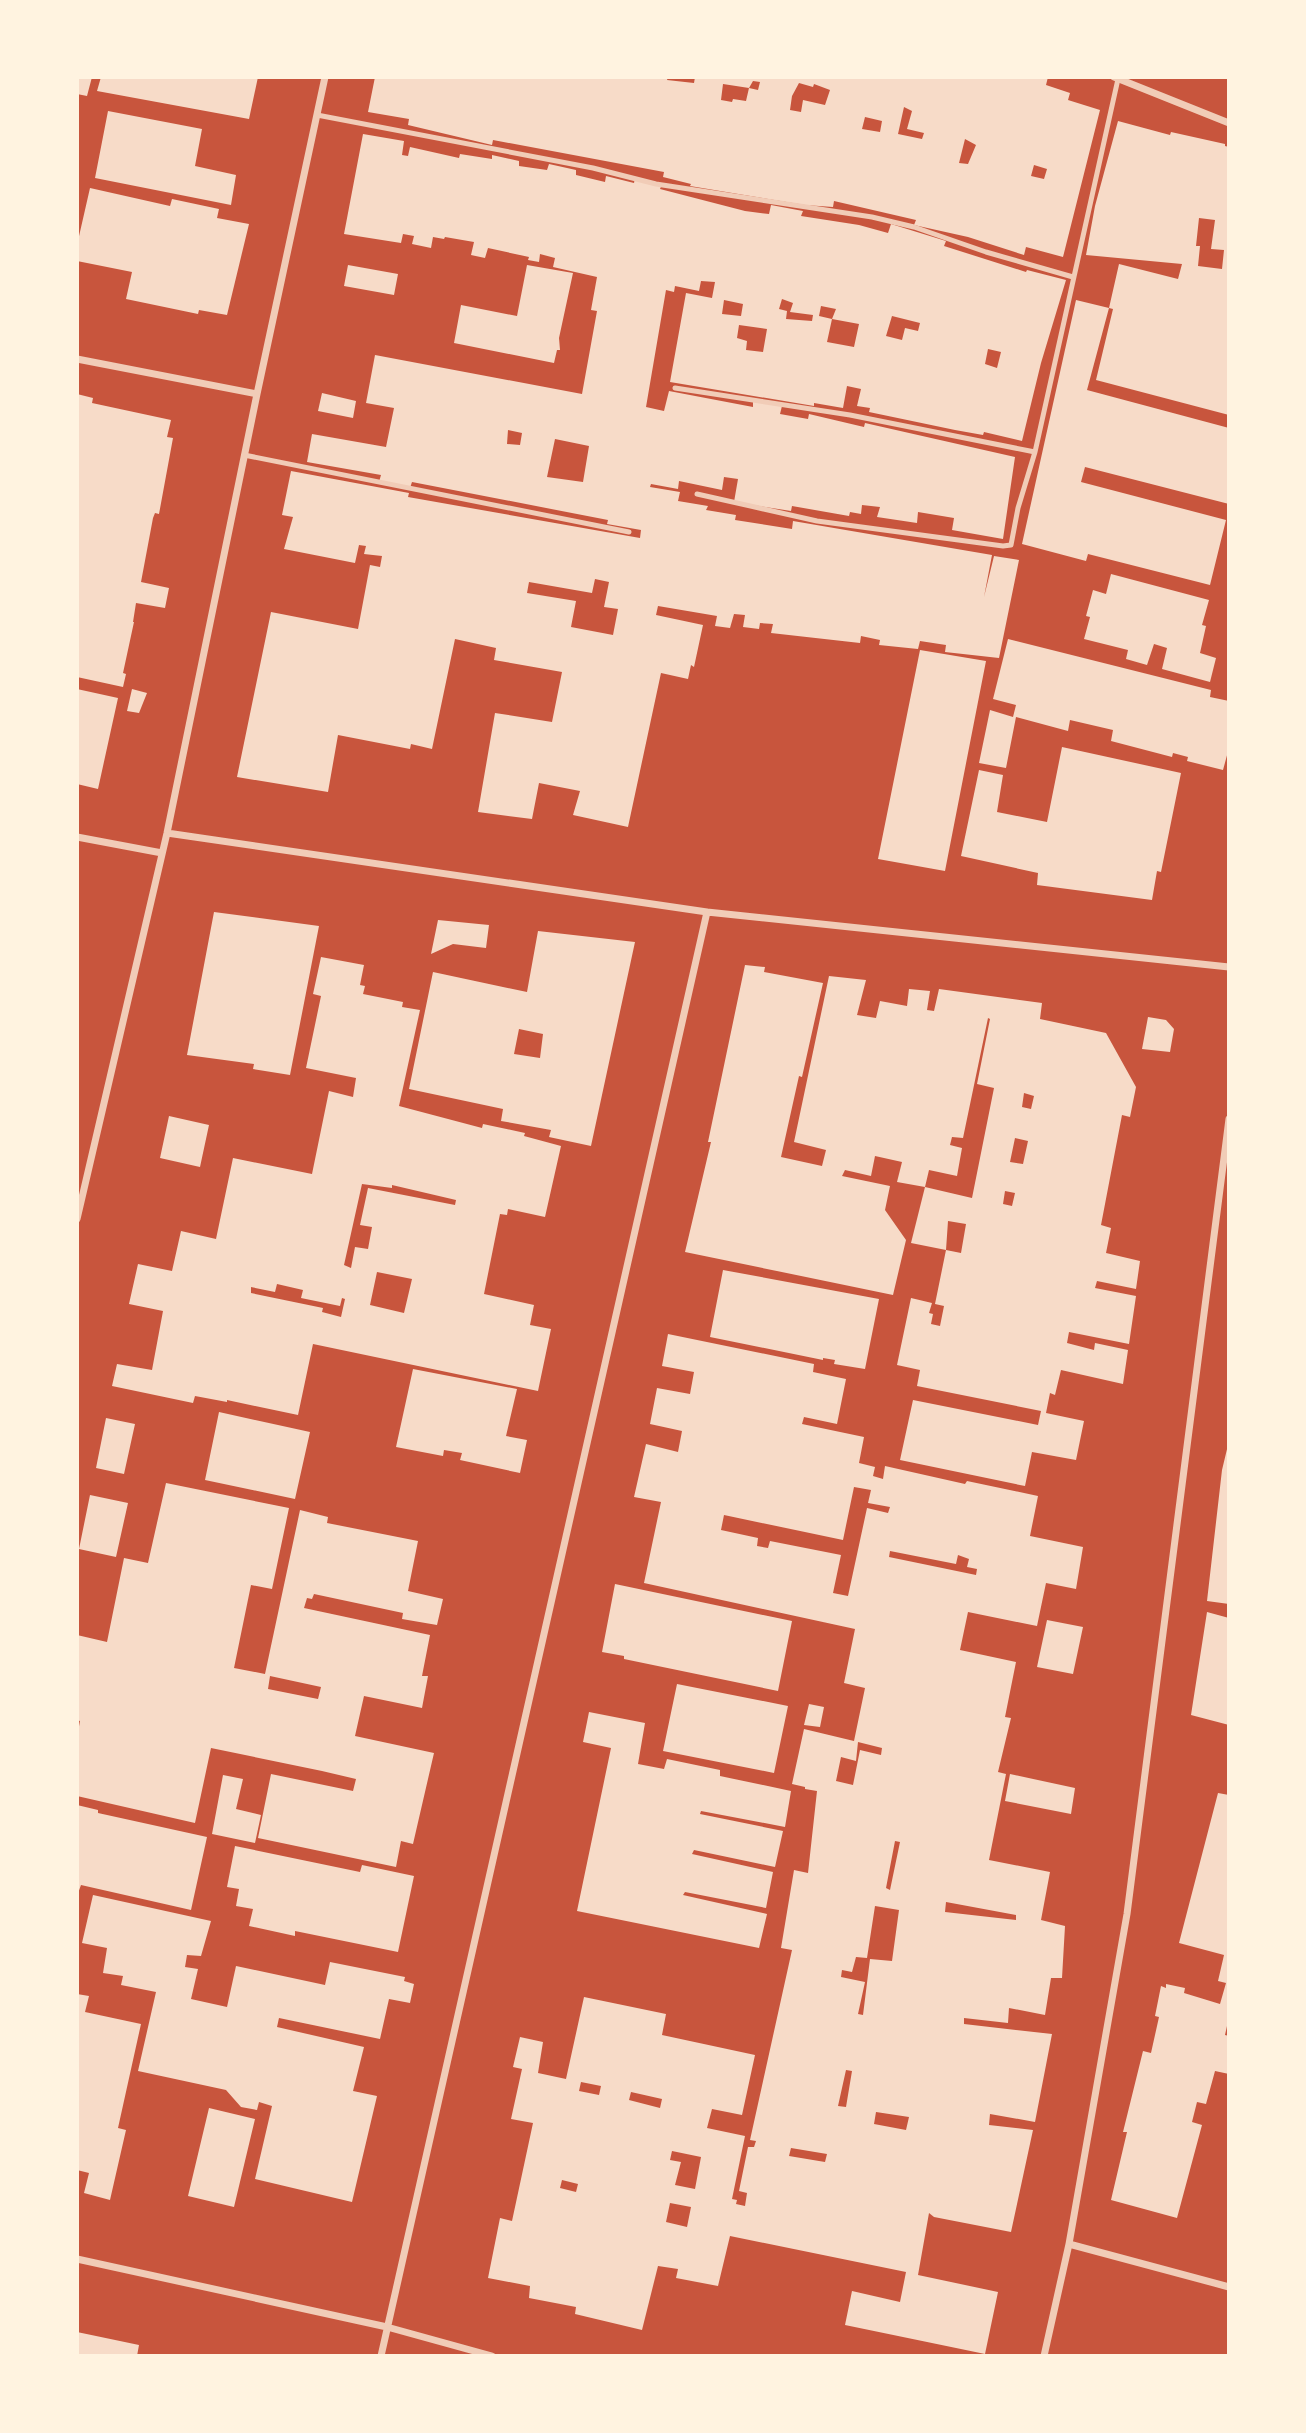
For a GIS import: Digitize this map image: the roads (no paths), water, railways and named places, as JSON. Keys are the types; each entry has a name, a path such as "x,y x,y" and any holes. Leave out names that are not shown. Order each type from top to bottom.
{"street":[{"path":"77,1219 167,833 324,77"},
{"path":"1116,78 1229,123"},
{"path":"77,359 257,394"},
{"path":"167,833 707,912 1229,967"},
{"path":"77,837 162,853"},
{"path":"380,2356 707,912"},
{"path":"1044,2356 1069,2244 1127,1914 1229,1119"},
{"path":"1069,2244 1229,2287"},
{"path":"77,2259 387,2327 492,2356"}],"lane":[{"path":"697,494 817,521 1011,545 1018,508 1035,452 1116,78"},
{"path":"317,115 593,168 656,184 872,217 914,227 986,252 1073,277"},
{"path":"675,388 850,415 1035,452"},
{"path":"244,455 629,531"}]}
